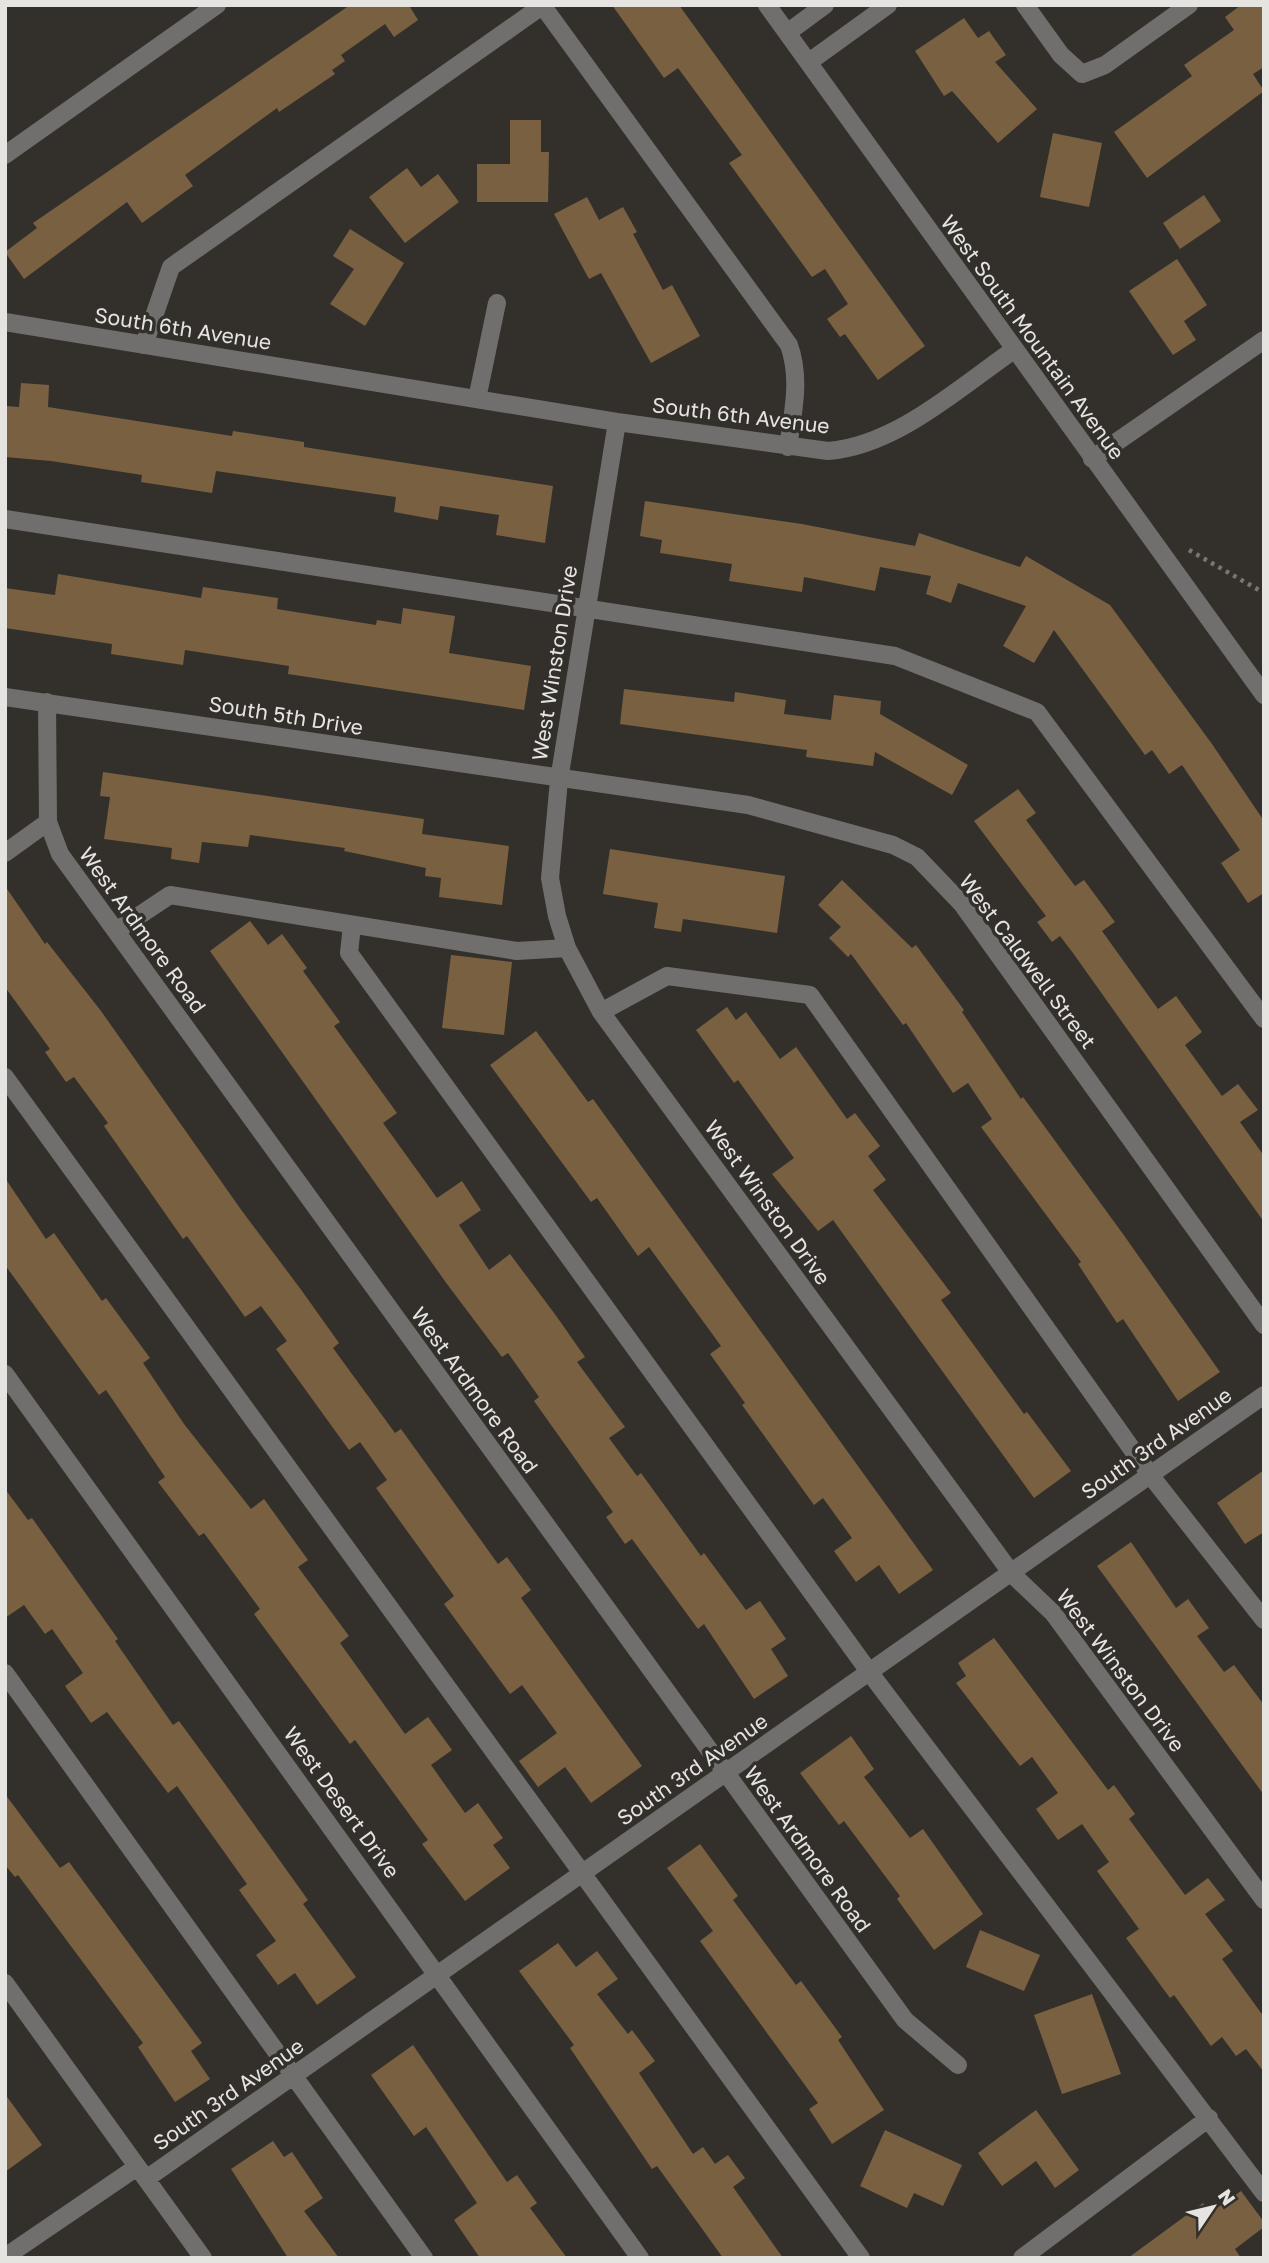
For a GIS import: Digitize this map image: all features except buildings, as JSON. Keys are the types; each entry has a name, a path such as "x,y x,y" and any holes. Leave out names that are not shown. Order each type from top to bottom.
{"street":[{"path":"5,155 217,5"},
{"path":"144,345 171,267 542,5 789,345 795,362 796,384 788,447"},
{"name":"West South Mountain Avenue","path":"767,5 1264,695"},
{"path":"787,33 825,5"},
{"path":"809,62 888,5"},
{"path":"1025,5 1060,55 1082,75 1105,65 1189,5"},
{"path":"477,399 497,303"},
{"name":"South 6th Avenue","path":"5,322 617,422 788,447 843,450 895,432 1015,349"},
{"path":"1092,459 1264,340"},
{"name":"West Winston Drive","path":"617,422 559,779 551,878 557,916 567,947 601,1012 1012,1574 1053,1613 1264,1900"},
{"path":"5,519 895,656 1037,712 1264,1019"},
{"name":"South 5th Drive","path":"5,697 559,779"},
{"name":"West Ardmore Road","path":"47,702 48,822 60,854 905,2020 958,2065"},
{"name":"West Caldwell Street","path":"559,779 748,805 893,845 917,858 962,904 1264,1325"},
{"path":"5,853 48,822"},
{"path":"116,932 170,895 517,951 567,947"},
{"path":"352,925 349,953 870,1673 1264,2193"},
{"path":"601,1012 667,976 810,995 1152,1476 1264,1620"},
{"path":"5,1077 861,2258"},
{"name":"West Desert Drive","path":"5,1374 640,2258"},
{"name":"South 3rd Avenue","path":"5,2258 294,2075 1264,1395"},
{"path":"5,1673 424,2258"},
{"path":"5,1983 203,2258"},
{"path":"1022,2258 1209,2118"}],"path":[{"path":"1177,544 1264,593"}]}
